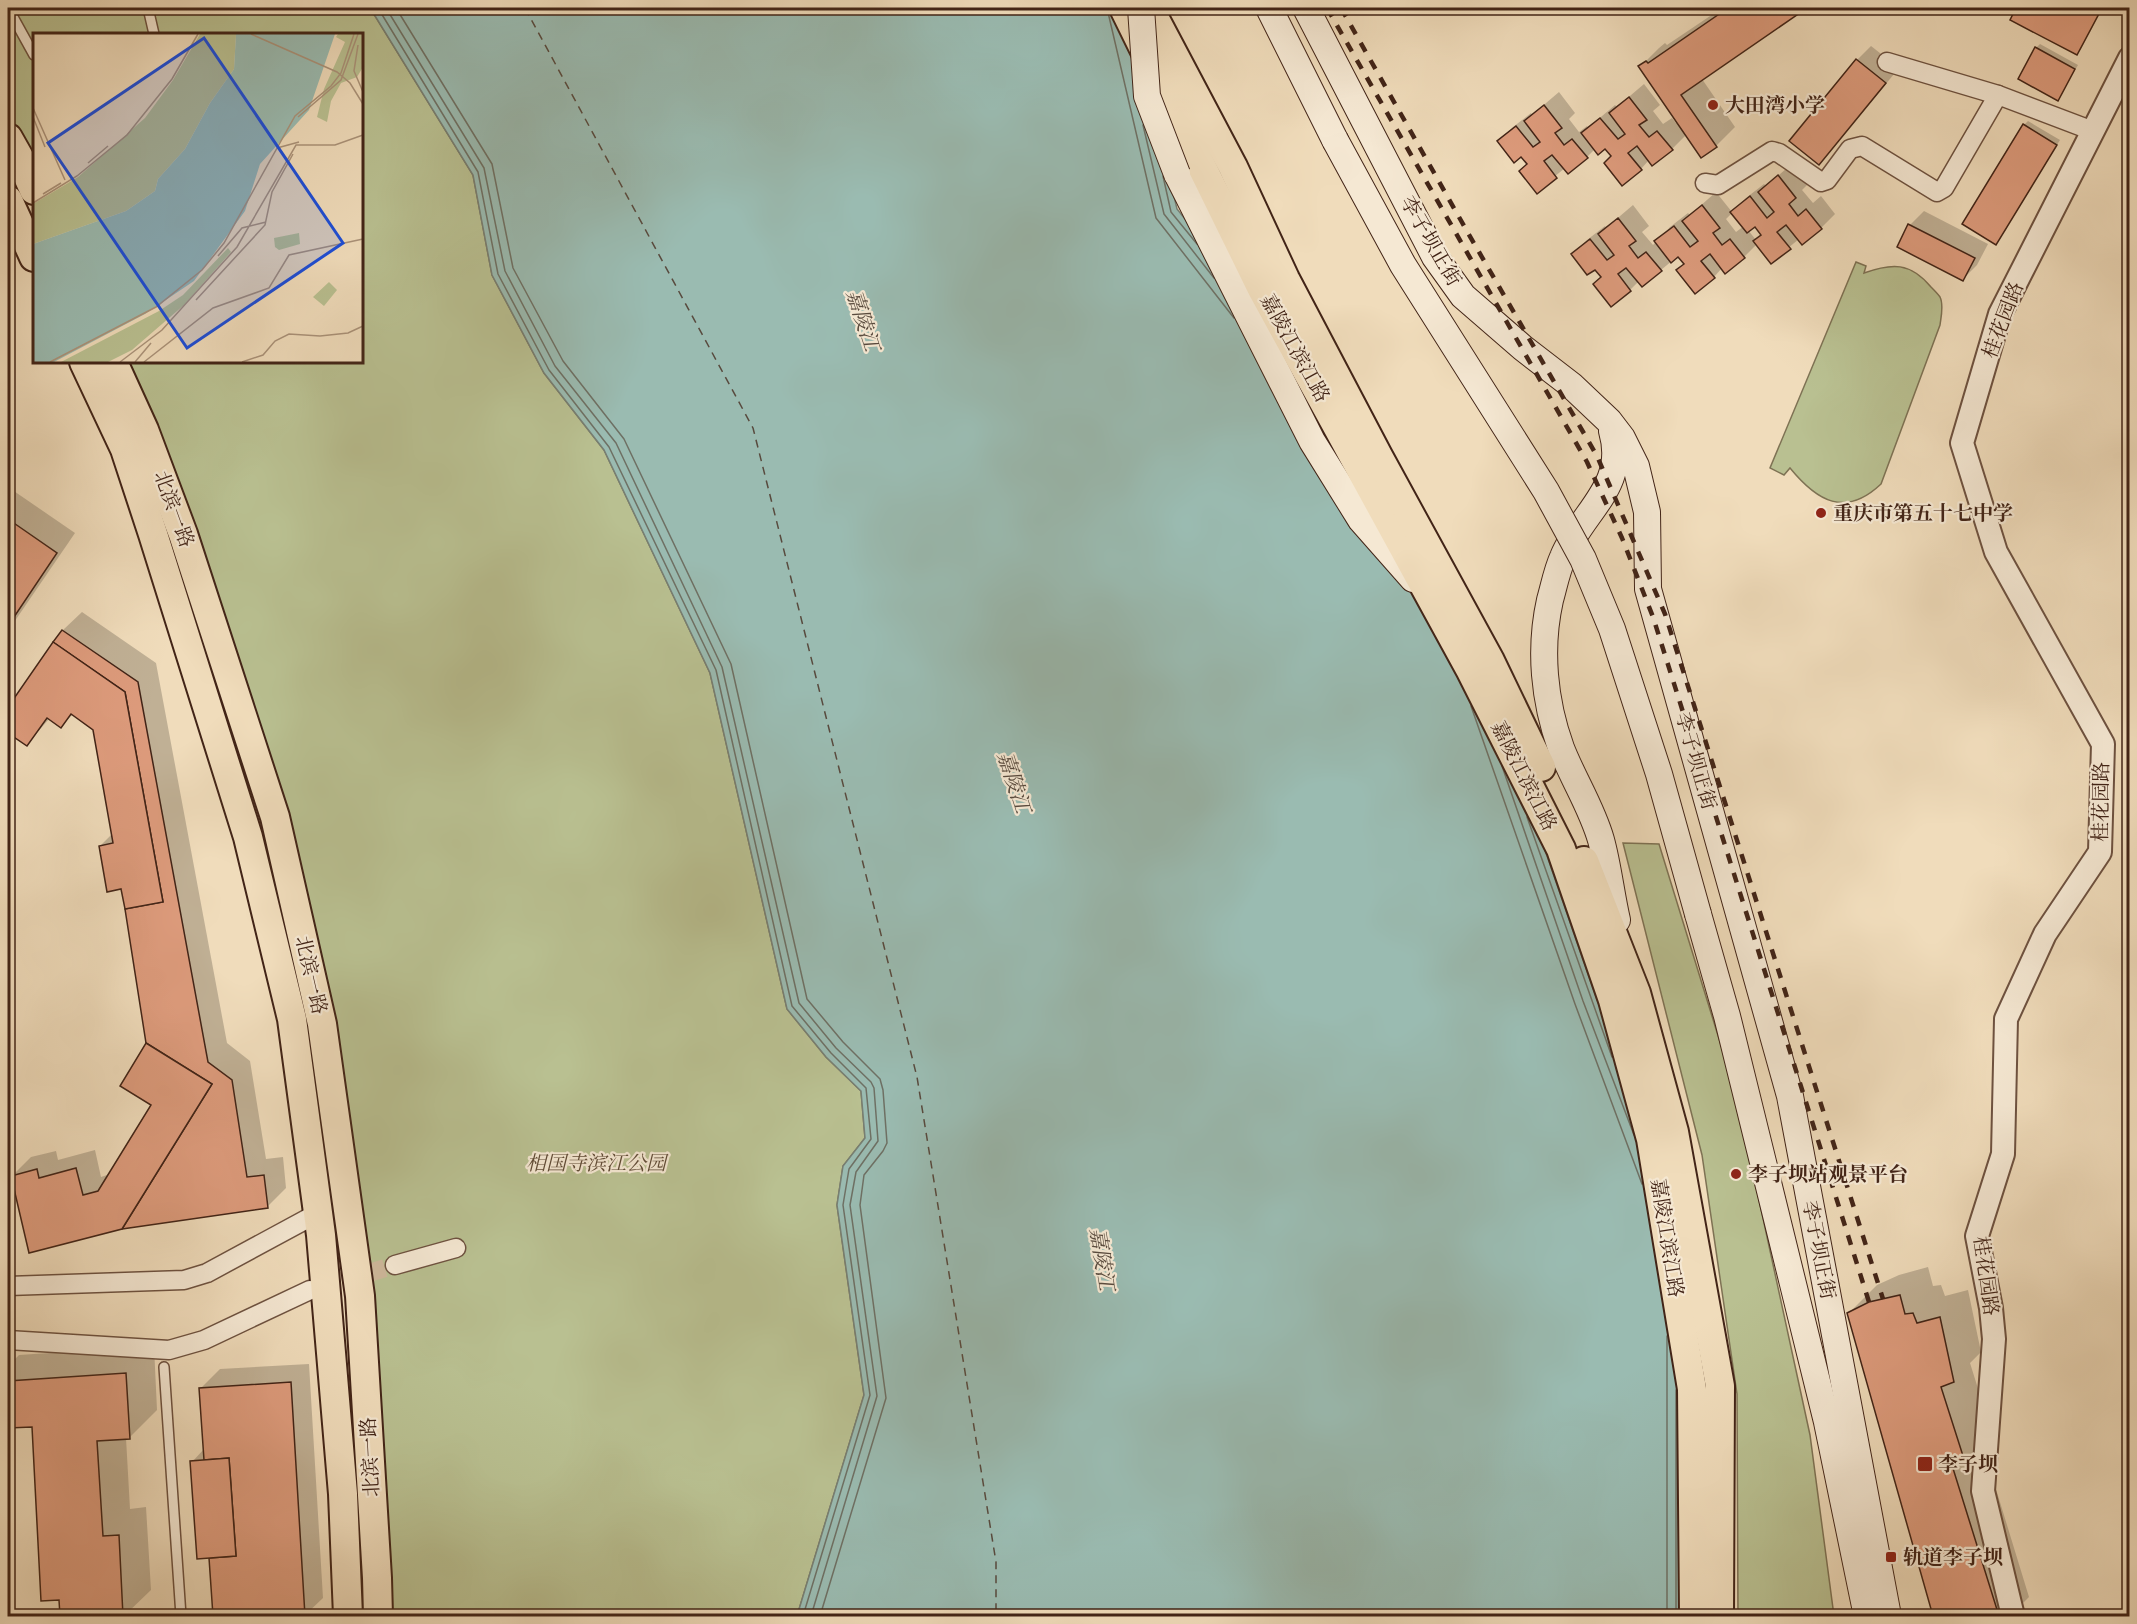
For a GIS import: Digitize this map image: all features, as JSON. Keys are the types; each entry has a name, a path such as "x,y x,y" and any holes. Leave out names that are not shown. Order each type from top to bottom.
{"main road":[{"name":"嘉陵江滨江路","path":"1124,8 1262,289 1470,669 1561,849 1613,1000 1651,1139 1692,1389 1694,1617"},
{"path":"1141,8 1147,96 1177,174 1312,441 1361,520 1430,598"},
{"name":"嘉陵江滨江路","path":"1149,8 1233,167 1285,279 1490,661 1579,848 1636,993 1674,1132 1720,1386 1719,1617"},
{"name":"李子坝正街","path":"1269,8 1335,140 1403,265 1546,490 1583,559 1612,629 1652,752 1727,1016 1827,1422 1867,1617"},
{"name":"李子坝正街","path":"1306,8 1435,257 1463,296 1523,348 1571,385 1609,421 1622,438 1636,466 1647,512 1648,589 1790,1096 1888,1617"},
{"path":"8,138 33,188"},
{"path":"8,200 33,255"},
{"name":"北滨一路","path":"84,363 125,449 248,837 291,1019 318,1213 343,1494 348,1617"},
{"name":"北滨一路","path":"122,367 183,534 275,817 321,1023 360,1296 378,1617"},
{"path":"1609,421 1617,447 1614,474 1601,497 1584,518 1562,557 1550,602 1544,650 1546,695 1561,747 1601,839 1612,900 1636,993"}],"street":[{"name":"桂花园路","path":"2013,1617 1983,1491 1994,1339 1991,1308 1977,1236 2004,1154 2006,1019 2045,934 2100,852 2103,744 1996,552 1962,443 2000,314 2130,58"},
{"path":"1887,62 1998,96 2092,132"},
{"path":"1705,183 1718,185 1772,151 1779,153 1821,182 1827,180 1850,149 1862,146 1937,192 1944,188 1998,96"},
{"path":"8,1286 184,1280 207,1273 318,1213"},
{"path":"395,1265 456,1248"},
{"path":"8,1340 169,1350 204,1340 310,1290"}],"lane":[{"path":"8,8 33,53"},
{"path":"148,8 154,33"},
{"path":"164,1367 181,1617"}],"green space":[{"name":"相国寺滨江公园","path":"8,8 372,8 473,175 492,275 544,373 604,450 710,673 787,1009 826,1057 861,1091 865,1138 843,1166 837,1205 864,1395 797,1616 390,1616 330,1021 126,363 363,363 363,33 33,33 33,162 8,115"},
{"path":"1856,262 1866,266 1864,273 1892,266 1916,273 1940,297 1942,311 1940,325 1881,484 1868,494 1844,503 1821,497 1800,480 1790,468 1784,475 1770,468"},
{"path":"1623,843 1659,844 1736,1094 1810,1435 1834,1616 1738,1616 1737,1394 1702,1155"}],"water":[{"name":"嘉陵江","path":"372,8 1129,8 1177,209 1437,539 1596,997 1690,1247 1689,1616 797,1616 864,1395 837,1205 843,1166 865,1138 861,1091 826,1057 787,1009 710,673 604,450 544,373 492,275 473,175"}],"building":[{"path":"1728,8 1807,8 1681,95 1717,147 1701,158 1638,66 1646,61 1648,63"},
{"path":"2016,8 2102,8 2077,55 2010,20"},
{"path":"2035,47 2075,69 2058,101 2018,79"},
{"path":"1856,59 1886,83 1819,165 1789,141"},
{"path":"1629,97 1647,120 1639,125 1649,137 1657,131 1673,150 1652,166 1637,146 1628,153 1642,170 1622,186 1604,163 1611,156 1605,149 1598,155 1581,133 1600,118 1618,139 1625,134 1609,113"},
{"path":"1544,105 1562,128 1555,133 1564,145 1572,139 1588,158 1568,174 1552,155 1544,161 1557,178 1537,194 1519,171 1527,164 1521,157 1514,163 1497,141 1516,126 1533,147 1540,142 1524,121"},
{"path":"2023,124 2057,145 1996,245 1962,224"},
{"path":"1778,175 1796,198 1789,204 1798,216 1806,209 1822,229 1802,245 1786,225 1777,232 1791,249 1771,264 1753,241 1761,235 1755,227 1747,233 1730,212 1750,196 1767,218 1774,212 1758,192"},
{"path":"1702,205 1720,228 1713,233 1722,245 1730,239 1745,258 1725,274 1710,254 1701,261 1715,278 1695,294 1676,270 1684,264 1678,257 1671,263 1654,241 1674,226 1690,247 1698,241 1682,221"},
{"path":"1618,218 1636,241 1629,246 1638,258 1646,252 1662,271 1642,287 1626,268 1618,274 1631,291 1611,307 1593,284 1601,277 1595,270 1587,275 1571,254 1590,239 1607,260 1614,255 1598,234"},
{"path":"1908,224 1975,258 1963,281 1897,247"},
{"path":"8,519 57,553 8,626"},
{"path":"62,630 138,682 208,1062 232,1080 247,1177 264,1175 268,1208 122,1229 212,1084 146,1043 125,909 163,902 125,692 53,642"},
{"path":"53,642 125,692 163,902 125,909 121,889 107,892 99,846 113,843 93,730 71,714 61,728 47,718 27,746 8,733 8,707"},
{"path":"146,1043 212,1084 122,1229 29,1253 11,1176 37,1169 39,1178 76,1168 83,1195 98,1191 151,1105 120,1086"},
{"path":"1900,1295 1905,1314 1913,1313 1917,1323 1940,1317 1954,1382 1941,1387 1964,1459 1951,1462 1999,1616 1933,1616 1847,1313 1869,1302"},
{"path":"126,1373 130,1439 97,1441 103,1536 119,1535 123,1616 60,1616 59,1600 41,1601 32,1427 8,1428 8,1381"},
{"path":"291,1382 305,1616 213,1616 209,1558 236,1556 229,1458 204,1460 199,1388"},
{"path":"229,1458 236,1556 197,1559 190,1461"}],"ferry route":[{"path":"525,8 753,428 917,1077 996,1562 996,1616"}],"tunnel":[{"path":"316,1289 395,1265"}],"railway":[{"path":"1327,8 1587,462 1622,538 1653,617 1869,1302"},
{"path":"1341,8 1597,456 1665,614 1883,1299"}],"place":[{"name":"大田湾小学","path":"1713,105"},
{"name":"重庆市第五十七中学","path":"1821,513"},
{"name":"李子坝站观景平台","path":"1736,1174"},
{"name":"李子坝","path":"1925,1464"},
{"name":"轨道李子坝","path":"1891,1557"}]}
